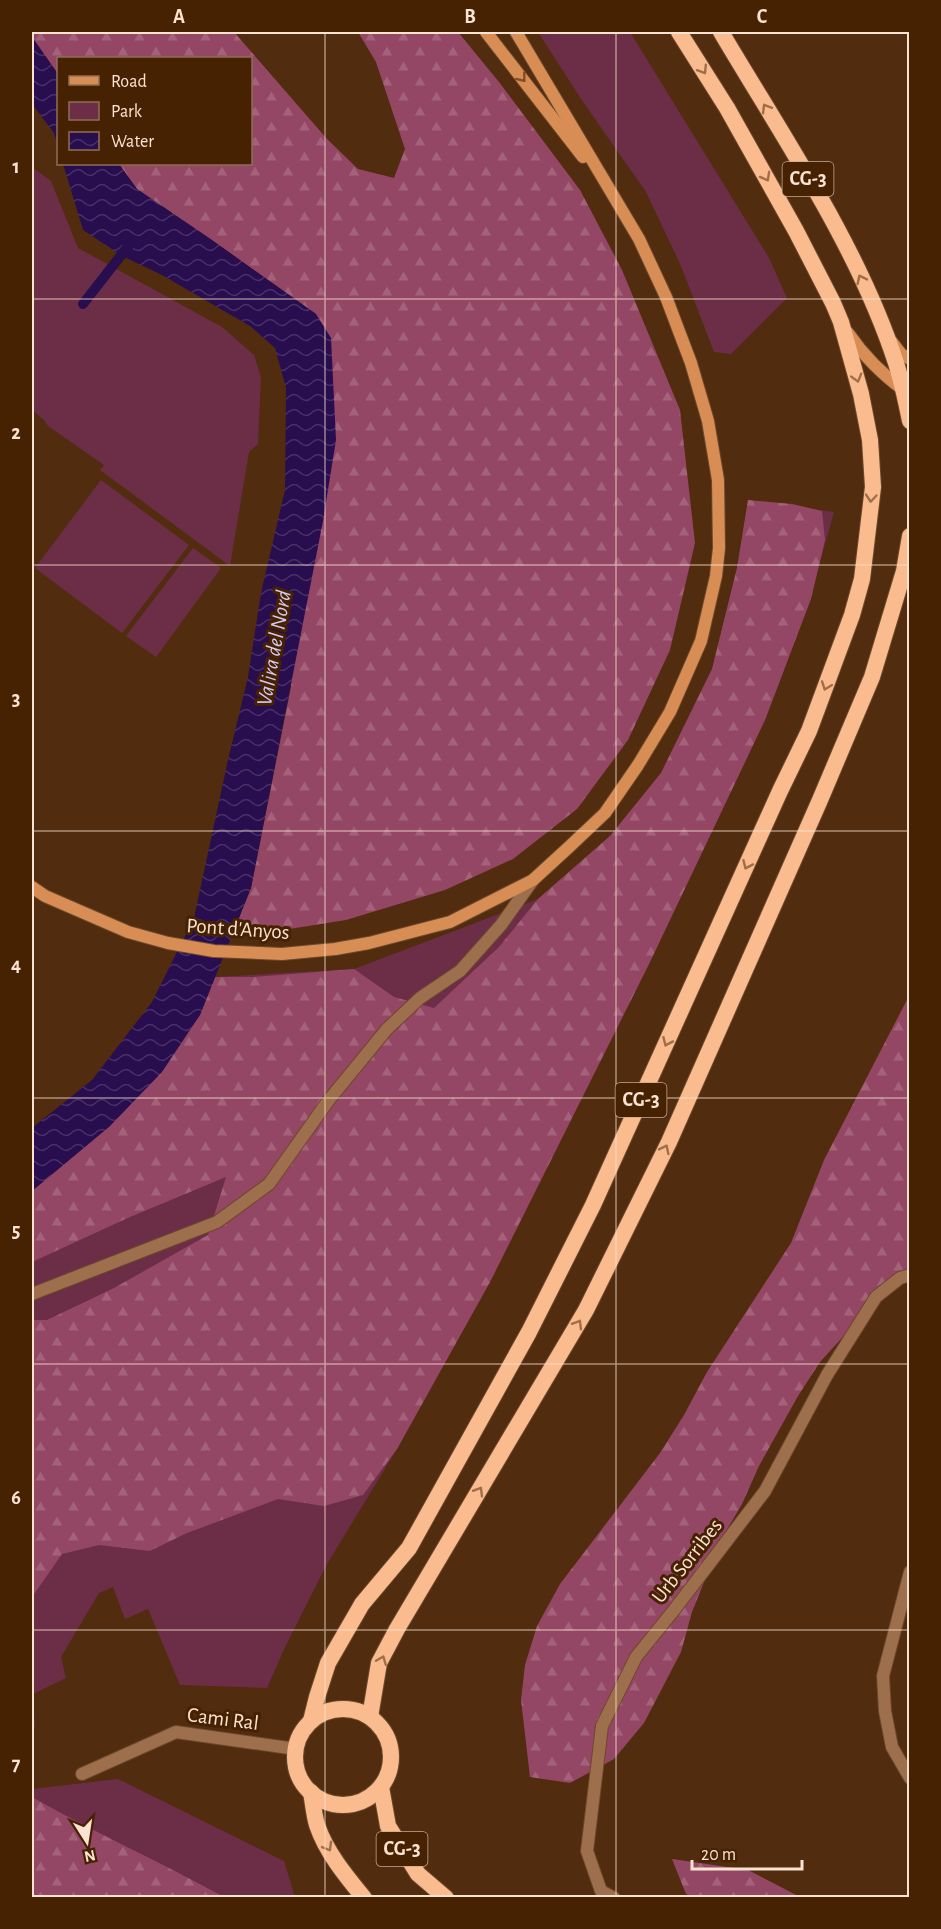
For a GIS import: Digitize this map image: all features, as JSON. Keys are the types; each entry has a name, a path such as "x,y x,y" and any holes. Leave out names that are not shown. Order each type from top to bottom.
{"highway":[{"name":"CG-3","path":"364,1898 340,1868 324,1841 317,1825 311,1792 298,1772 296,1749 311,1721 328,1663 362,1604 409,1548 529,1332 593,1205 809,731 852,615 862,579 873,487 870,440 861,394 841,322 790,220 727,108 679,32"},
{"name":"CG-3","path":"721,32 834,224 864,285 906,392 909,421"},
{"name":"CG-3","path":"370,1717 379,1663 586,1310 669,1142 872,677 904,571 909,536"},
{"path":"311,1721 325,1713 340,1709 356,1710 370,1717 382,1728 391,1749 391,1765 386,1780 370,1797 347,1805 324,1801 311,1792"},
{"name":"CG-3","path":"381,1787 388,1826 418,1874 446,1898"}],"main road":[{"path":"486,32 619,203"},
{"path":"516,32 619,203"},
{"name":"Pont d'Anyos","path":"32,887 45,896 128,932 168,943 213,951 282,954 335,949 369,943 450,922 533,880 605,813 665,721 701,641 716,576 718,548 718,480 708,421 691,363 666,297 619,203"},
{"path":"841,322 858,348 906,392"},
{"path":"884,332 901,354 909,359"}],"street":[{"path":"32,1294 217,1222 269,1184 328,1101 387,1029 420,998 460,970 501,925 533,880"},
{"name":"Urb Sorribes","path":"614,1898 602,1891 587,1851 602,1726 636,1657 765,1491 827,1375 876,1297 900,1278 909,1275"},
{"path":"909,1572 883,1676 885,1711 892,1747 909,1778"},
{"name":"Cami Ral","path":"82,1774 176,1732 296,1749"}],"green space":[{"path":"32,32 234,32 327,139 358,169 394,178 405,149 376,62 358,32 458,32 499,82 580,190 622,270 680,410 695,543 670,650 628,740 577,809 513,859 445,890 346,920 283,930 237,923 251,888 291,687 316,314 137,189 120,165 252,165 252,57 57,57 57,73 32,37"},
{"path":"538,32 630,32 769,258 787,298 731,354 714,352 681,266 646,192 581,99"},
{"path":"32,167 51,181 78,248 222,327 254,355 261,377 258,444 249,452 230,566 100,470 104,465 48,426 32,410"},
{"path":"101,480 189,545 122,633 35,568"},
{"path":"748,500 834,512 808,606 765,720 650,962 490,1282 397,1449 327,1564 267,1688 180,1685 148,1609 125,1619 113,1587 99,1593 61,1657 66,1678 33,1694 35,1727 32,1732 32,1191 110,1126 200,1015 215,977 354,969 538,899 610,836 661,773 712,669 737,568"},
{"path":"748,500 792,504 822,511 825,540 811,599 765,720 650,962 490,1282 397,1449 363,1495 324,1506 278,1499 187,1533 150,1551 99,1545 62,1554 32,1597 32,1320 47,1320 114,1288 208,1235 226,1177 130,1217 32,1262 32,1191 110,1126 200,1015 215,977 253,977 354,969 394,997 434,1008 499,947 538,899 610,836 661,773 712,669 737,568"},
{"path":"193,548 221,568 156,657 126,636"},
{"path":"909,996 909,1272 850,1329 820,1362 798,1396 721,1540 692,1612 681,1652 644,1723 614,1759 570,1783 530,1777 521,1700 525,1665 537,1626 560,1584 660,1453 707,1372 791,1243 824,1160"},
{"path":"118,1779 284,1861 295,1897 32,1897 32,1789"},
{"path":"32,1797 80,1823 224,1897 32,1897"},
{"path":"672,1859 748,1870 800,1897 693,1897 686,1894"}],"water":[{"path":"32,37 57,73 57,144 54,133 32,104"},
{"name":"Valira del Nord","path":"63,165 120,165 137,189 316,314 331,338 336,440 323,521 251,888 200,1015 162,1072 110,1126 32,1191 32,1128 92,1080 152,1002 194,918 248,677 261,593 285,490 286,388 275,348 250,326 162,275 122,256 83,230"}],"waterway":[{"path":"83,304 129,245"}]}
